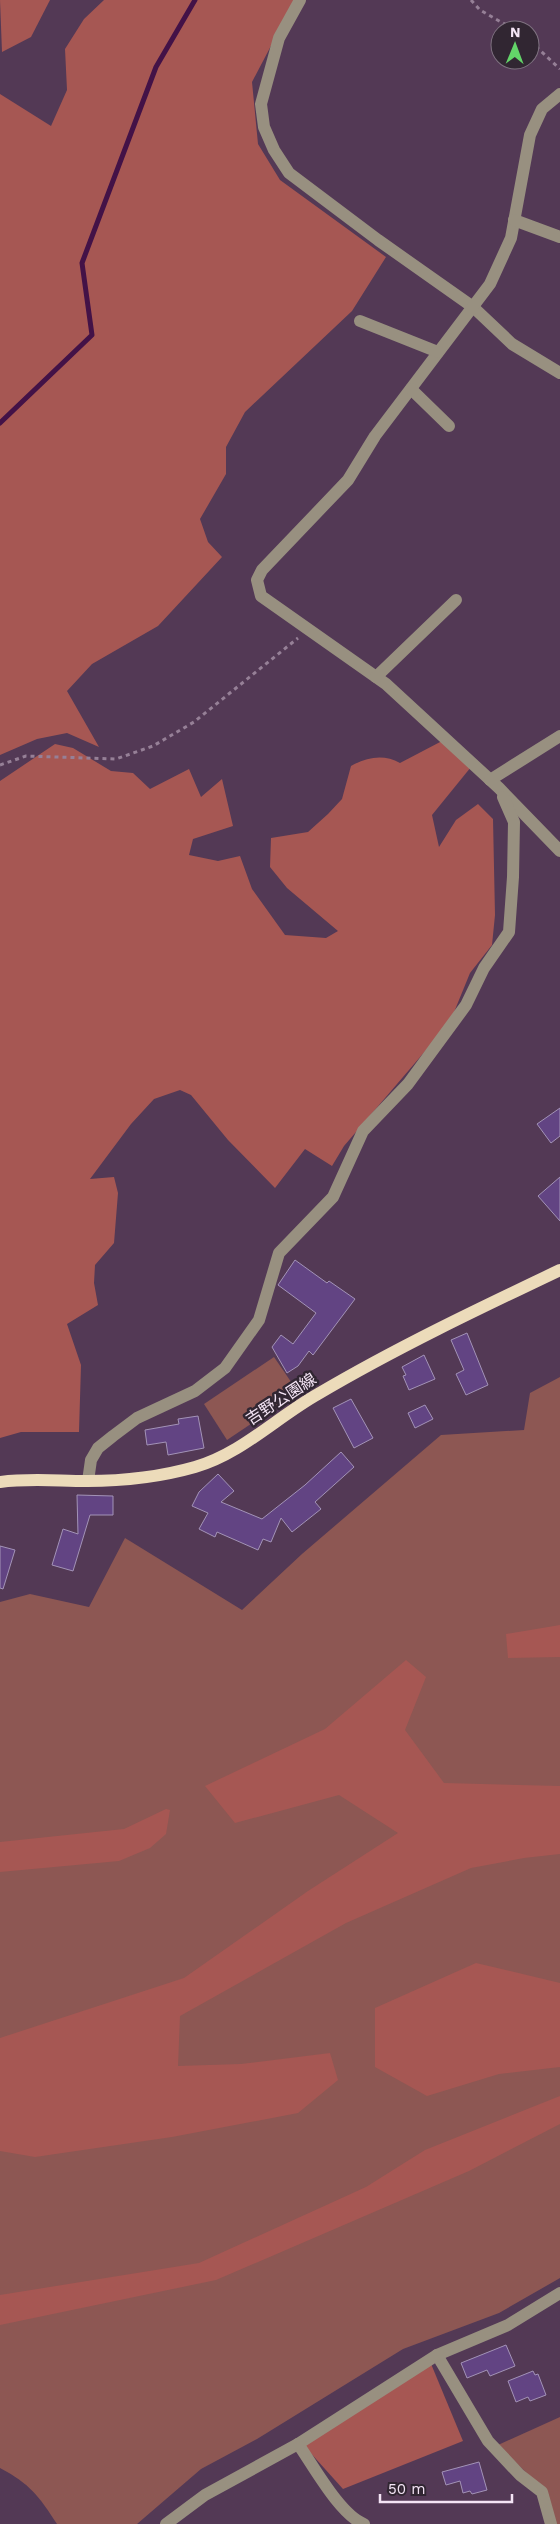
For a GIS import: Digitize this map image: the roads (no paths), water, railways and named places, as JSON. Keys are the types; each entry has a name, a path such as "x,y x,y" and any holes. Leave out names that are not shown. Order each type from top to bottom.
{"main road":[{"name":"吉野公園線","path":"0,1482 23,1479 88,1481 143,1478 174,1473 220,1458 317,1394 465,1315 560,1270"}],"street":[{"path":"300,0 279,38 261,104 264,128 274,150 289,173 378,240 473,307 512,344 560,373"},
{"path":"560,94 542,109 530,135 511,238 490,284 375,436 348,480 262,570 257,580 261,596 376,677 494,784 560,851"},
{"path":"514,220 560,237"},
{"path":"360,321 438,352"},
{"path":"411,389 449,426"},
{"path":"376,677 456,600"},
{"path":"494,784 560,736"},
{"path":"88,1481 91,1460 98,1448 137,1418 195,1391 225,1368 259,1320 279,1253 333,1196 362,1131 414,1076 466,1005 484,968 509,932 514,822 494,784"},
{"path":"166,2524 205,2495 298,2444 436,2356 508,2324 560,2293"},
{"path":"436,2356 488,2441 520,2474 542,2492 552,2524"},
{"path":"298,2444 339,2502 358,2522 364,2524"}],"waterway":[{"path":"0,423 92,335 82,263 156,67 195,0"}]}
